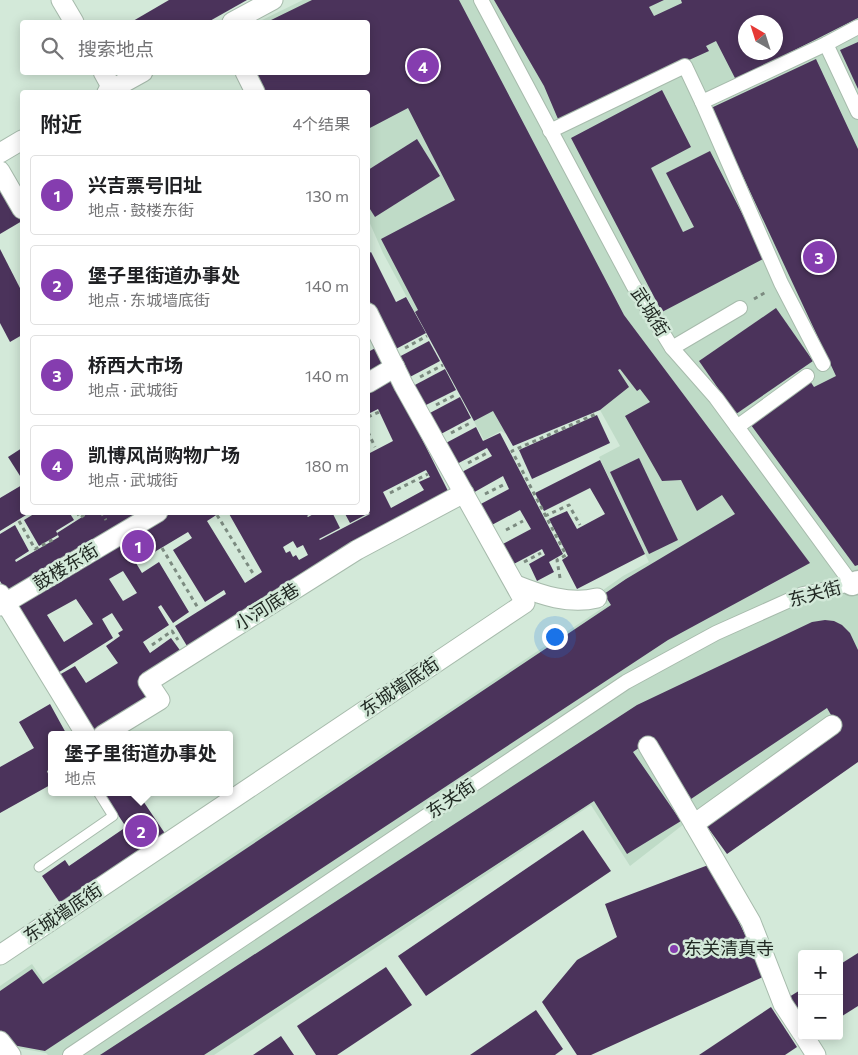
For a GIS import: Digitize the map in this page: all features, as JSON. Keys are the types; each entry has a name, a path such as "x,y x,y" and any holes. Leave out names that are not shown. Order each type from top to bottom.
{"street":[{"path":"61,0 73,20"},
{"path":"236,20 273,0"},
{"name":"武城街","path":"481,0 633,285 672,348 716,398 856,588"},
{"path":"702,102 858,28"},
{"path":"826,44 858,112"},
{"path":"550,132 685,66 781,283 822,364"},
{"path":"103,75 110,90"},
{"path":"114,90 138,75"},
{"path":"246,75 254,90"},
{"path":"0,153 20,141"},
{"path":"0,171 20,206"},
{"path":"672,348 740,308"},
{"name":"东城墙底街","path":"0,956 526,603 395,368 370,317"},
{"path":"370,382 395,368"},
{"path":"737,427 807,376"},
{"name":"小河底巷","path":"110,731 160,700 148,682 357,550 464,493"},
{"name":"鼓楼东街","path":"2,601 153,515"},
{"path":"516,585 544,595 563,599 577,601 597,598"},
{"name":"东关街","path":"70,1055 626,682 716,633 803,594 856,588"},
{"path":"2,601 83,731"},
{"path":"694,824 832,725"},
{"path":"648,746 751,922 783,1004 798,1027"},
{"path":"806,1040 816,1055"},
{"path":"0,1041 10,1055"}],"lane":[{"path":"39,867 113,816 100,796"}],"path":[{"path":"740,308 781,283"},
{"path":"370,417 379,412"},
{"path":"563,599 557,560 566,555 512,451 598,412"},
{"path":"370,436 375,447"},
{"path":"390,493 428,474"},
{"path":"545,516 569,505 580,525"},
{"path":"217,515 254,575"},
{"path":"19,521 35,549 56,538"},
{"path":"162,548 198,608"}],"shaded area":[{"path":"303,0 858,0 858,704 702,810 630,866 591,805 214,1055 48,1055 46,1053 7,1046 0,1036 0,986 32,964 43,980 607,605 599,593 623,576 649,562 599,457 620,446 600,410 617,371 506,434 501,431 484,440 383,253 370,224 370,90 271,90 352,75 370,75 370,20 262,20"}],"building":[{"path":"169,0 247,0 212,20 135,20"},
{"path":"312,0 459,0 624,315 810,563 668,640 45,1051 7,1044 0,1033 0,991 32,969 43,984 611,605 604,594 626,579 735,514 722,495 697,511 681,480 662,481 625,416 650,402 640,389 637,391 620,369 618,370 629,387 600,410 513,446 493,411 474,421 415,312 418,310 381,239 455,200 408,108 370,128 370,90 263,90 256,75 370,75 370,20 271,20"},
{"path":"494,0 664,0 649,7 654,16 682,3 681,0 858,0 858,18 783,56 783,15 738,15 738,60 775,60 736,80 716,41 706,46 709,51 558,119 544,86"},
{"path":"858,42 858,89 840,50"},
{"path":"816,59 858,149 858,565 855,566 751,425 810,381 814,387 836,376 711,108"},
{"path":"662,90 691,147 651,168 683,232 694,227 666,173 710,151 765,258 662,312 571,138"},
{"path":"417,139 440,176 375,217 370,209 370,169"},
{"path":"0,185 20,214 20,222 0,234"},
{"path":"0,249 20,288 20,336 10,342 0,323"},
{"path":"370,253 396,302 406,297 426,333 394,350 370,302"},
{"path":"776,308 813,361 736,414 699,361"},
{"path":"429,341 440,361 408,378 397,358"},
{"path":"381,345 391,364 370,375 370,351"},
{"path":"445,369 456,390 424,406 413,386"},
{"path":"391,377 451,497 190,651 175,626 226,594 224,590 205,602 173,550 192,538 188,532 136,563 142,573 159,562 189,612 173,623 161,605 158,607 169,625 143,642 150,653 171,638 182,653 142,679 155,699 103,731 94,731 59,675 75,666 86,683 118,663 106,646 120,636 118,633 123,630 112,613 102,619 113,638 53,676 13,604 164,515 216,515 207,521 245,583 262,572 230,515 308,515 308,517 312,515 334,515 340,528 320,540 370,515 370,453 393,441 378,409 370,413 370,387","holes":["426,470 430,477 419,482 424,490 391,508 383,492","293,541 297,548 303,545 308,555 299,560 296,555 293,557 290,551 286,553 283,547","123,571 137,593 123,601 109,579","76,599 93,624 64,642 47,615"]},
{"path":"460,397 471,418 439,435 428,414"},
{"path":"597,415 610,443 532,479 519,450"},
{"path":"476,427 483,441 500,433 563,554 549,562 554,572 537,581 529,564 545,555 542,549 510,566 499,546 531,529 520,510 488,527 477,506 509,489 503,476 471,494 460,473 492,456 487,448 455,465 444,444"},
{"path":"20,449 20,476 8,457"},
{"path":"639,458 678,540 649,554 610,472"},
{"path":"600,460 645,554 577,589 562,560 568,556 549,519 567,511 577,529 605,514 590,488 544,511 535,493"},
{"path":"20,486 20,515 26,515 0,531 0,498"},
{"path":"32,515 71,515 74,520 56,531 58,535 39,546 24,520"},
{"path":"85,515 138,515 8,595 0,581 0,534 15,525 29,551 15,560 16,562 59,537 57,533"},
{"path":"346,515 365,515 350,523"},
{"path":"834,621 842,625 850,633 858,650 858,762 727,854 703,821 838,727 827,708 691,799 653,738 633,752 681,821 627,854 594,801 204,1055 100,1055 637,705 812,622"},
{"path":"50,704 65,731 48,731 48,786 0,813 0,767 34,748 19,722"},
{"path":"106,796 140,796 166,835 62,906 42,876 65,860 69,866 126,827"},
{"path":"583,830 611,871 426,996 398,956"},
{"name":"东关清真寺","path":"711,864 765,976 591,1055 577,1055 542,1002 577,960 617,937 605,904"},
{"path":"858,953 858,1006 843,1015 843,995 843,962"},
{"path":"386,967 412,1005 337,1055 316,1055 297,1026"},
{"path":"798,991 798,1011 789,997"},
{"path":"771,1007 797,1047 785,1055 699,1055"},
{"path":"536,1010 563,1049 555,1055 470,1055"},
{"path":"281,1036 294,1055 253,1055"}],"place":[{"name":"凯博风尚购物广场","path":"423,66"},
{"name":"桥西大市场","path":"819,257"},
{"name":"兴吉票号旧址","path":"138,546"},
{"name":"堡子里街道办事处","path":"141,831"},
{"name":"东关清真寺","path":"674,949"}]}
